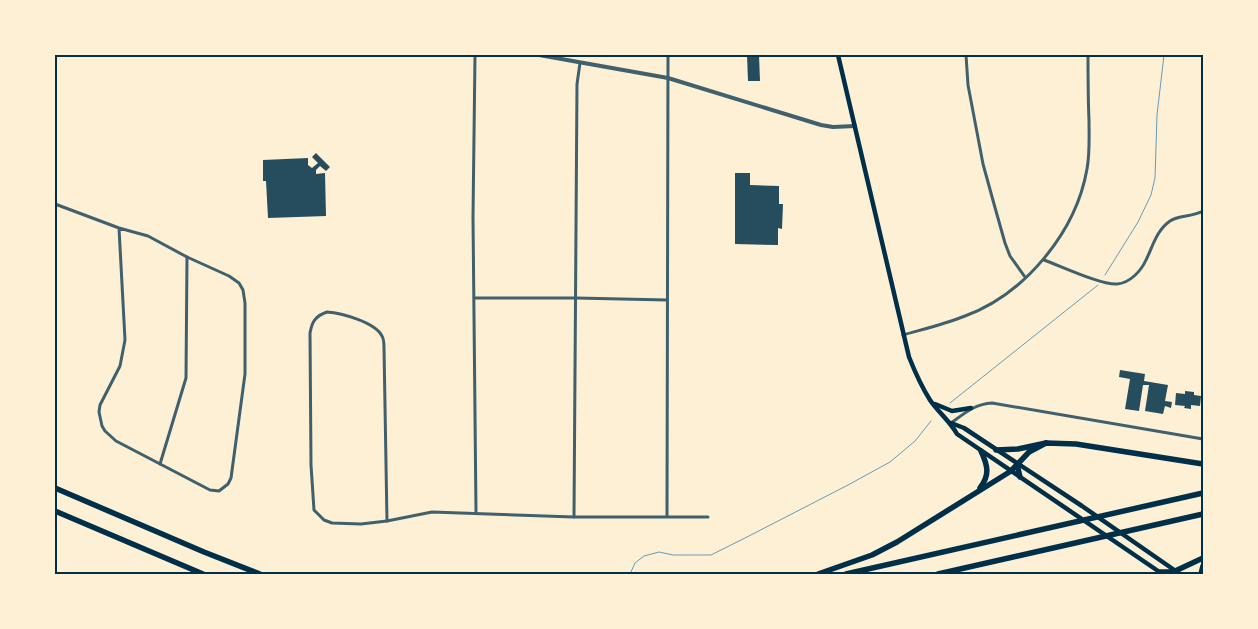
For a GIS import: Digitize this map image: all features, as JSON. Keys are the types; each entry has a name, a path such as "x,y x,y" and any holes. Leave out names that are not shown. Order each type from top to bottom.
{"highway":[{"path":"818,574 872,555 897,542 1011,471 1029,452 1046,443"},
{"path":"996,450 1018,449 1046,443 1076,444 1203,464"},
{"path":"978,491 985,481 988,470 981,451"},
{"path":"1017,464 1020,477"},
{"path":"55,488 260,574"},
{"path":"846,574 1203,493"},
{"path":"55,510 203,574"},
{"path":"938,574 1203,514"},
{"path":"1169,572 1203,558"},
{"path":"1201,574 1203,566"}],"main road":[{"path":"838,55 903,335 917,378 930,400 938,411 951,423 957,434 1097,530 1169,572"},
{"path":"930,400 936,405 952,411 971,408"},
{"path":"951,423 964,428 1082,506 1169,572"}],"street":[{"path":"474,55 476,513"},
{"path":"539,55 668,78 821,125 833,127 855,126"},
{"path":"667,516 668,55"},
{"path":"966,55 970,94 983,164 1008,249 1025,277"},
{"path":"903,335 966,316 994,301 1044,260 1074,213 1082,194 1089,144 1088,55"},
{"path":"574,517 577,84 580,63"},
{"path":"55,204 119,228 148,236 240,283 245,303 245,374 231,478 228,484 218,491 210,490 116,441 105,431 100,420 100,405 120,366 125,340 119,228"},
{"path":"1044,260 1096,280 1118,284 1136,275 1156,236 1164,226 1173,219 1198,214 1203,211"},
{"path":"160,464 186,378 187,257"},
{"path":"475,298 667,300"},
{"path":"387,521 385,368 382,336 376,328 351,317 334,312 319,314 314,319 310,333 311,465 314,510 324,520 332,523 361,524 387,521 432,512 574,517 708,517"},
{"path":"951,423 971,408 981,404 992,404 1203,439"}],"building":[{"path":"747,55 759,55 760,81 748,81"},
{"path":"316,153 330,167 326,171 320,166 316,170 316,174 325,173 326,216 268,218 266,181 263,181 263,160 308,158 308,165 312,168 318,163 312,157"},
{"path":"735,173 750,173 750,185 779,186 779,204 783,204 782,229 778,228 778,245 735,244"},
{"path":"1120,370 1145,374 1144,381 1168,385 1165,401 1172,402 1171,408 1165,406 1163,414 1145,411 1149,385 1143,385 1139,411 1125,409 1130,379 1119,377"},
{"path":"1185,391 1194,392 1194,395 1201,396 1200,406 1191,405 1191,409 1175,405 1176,393 1185,394"}],"waterway":[{"path":"1105,275 1138,222 1151,195 1155,178 1157,115 1164,55"},
{"path":"950,403 1098,285"},
{"path":"630,574 635,563 644,556 659,552 673,555 711,555 747,537 890,462 915,441 931,421"}]}
